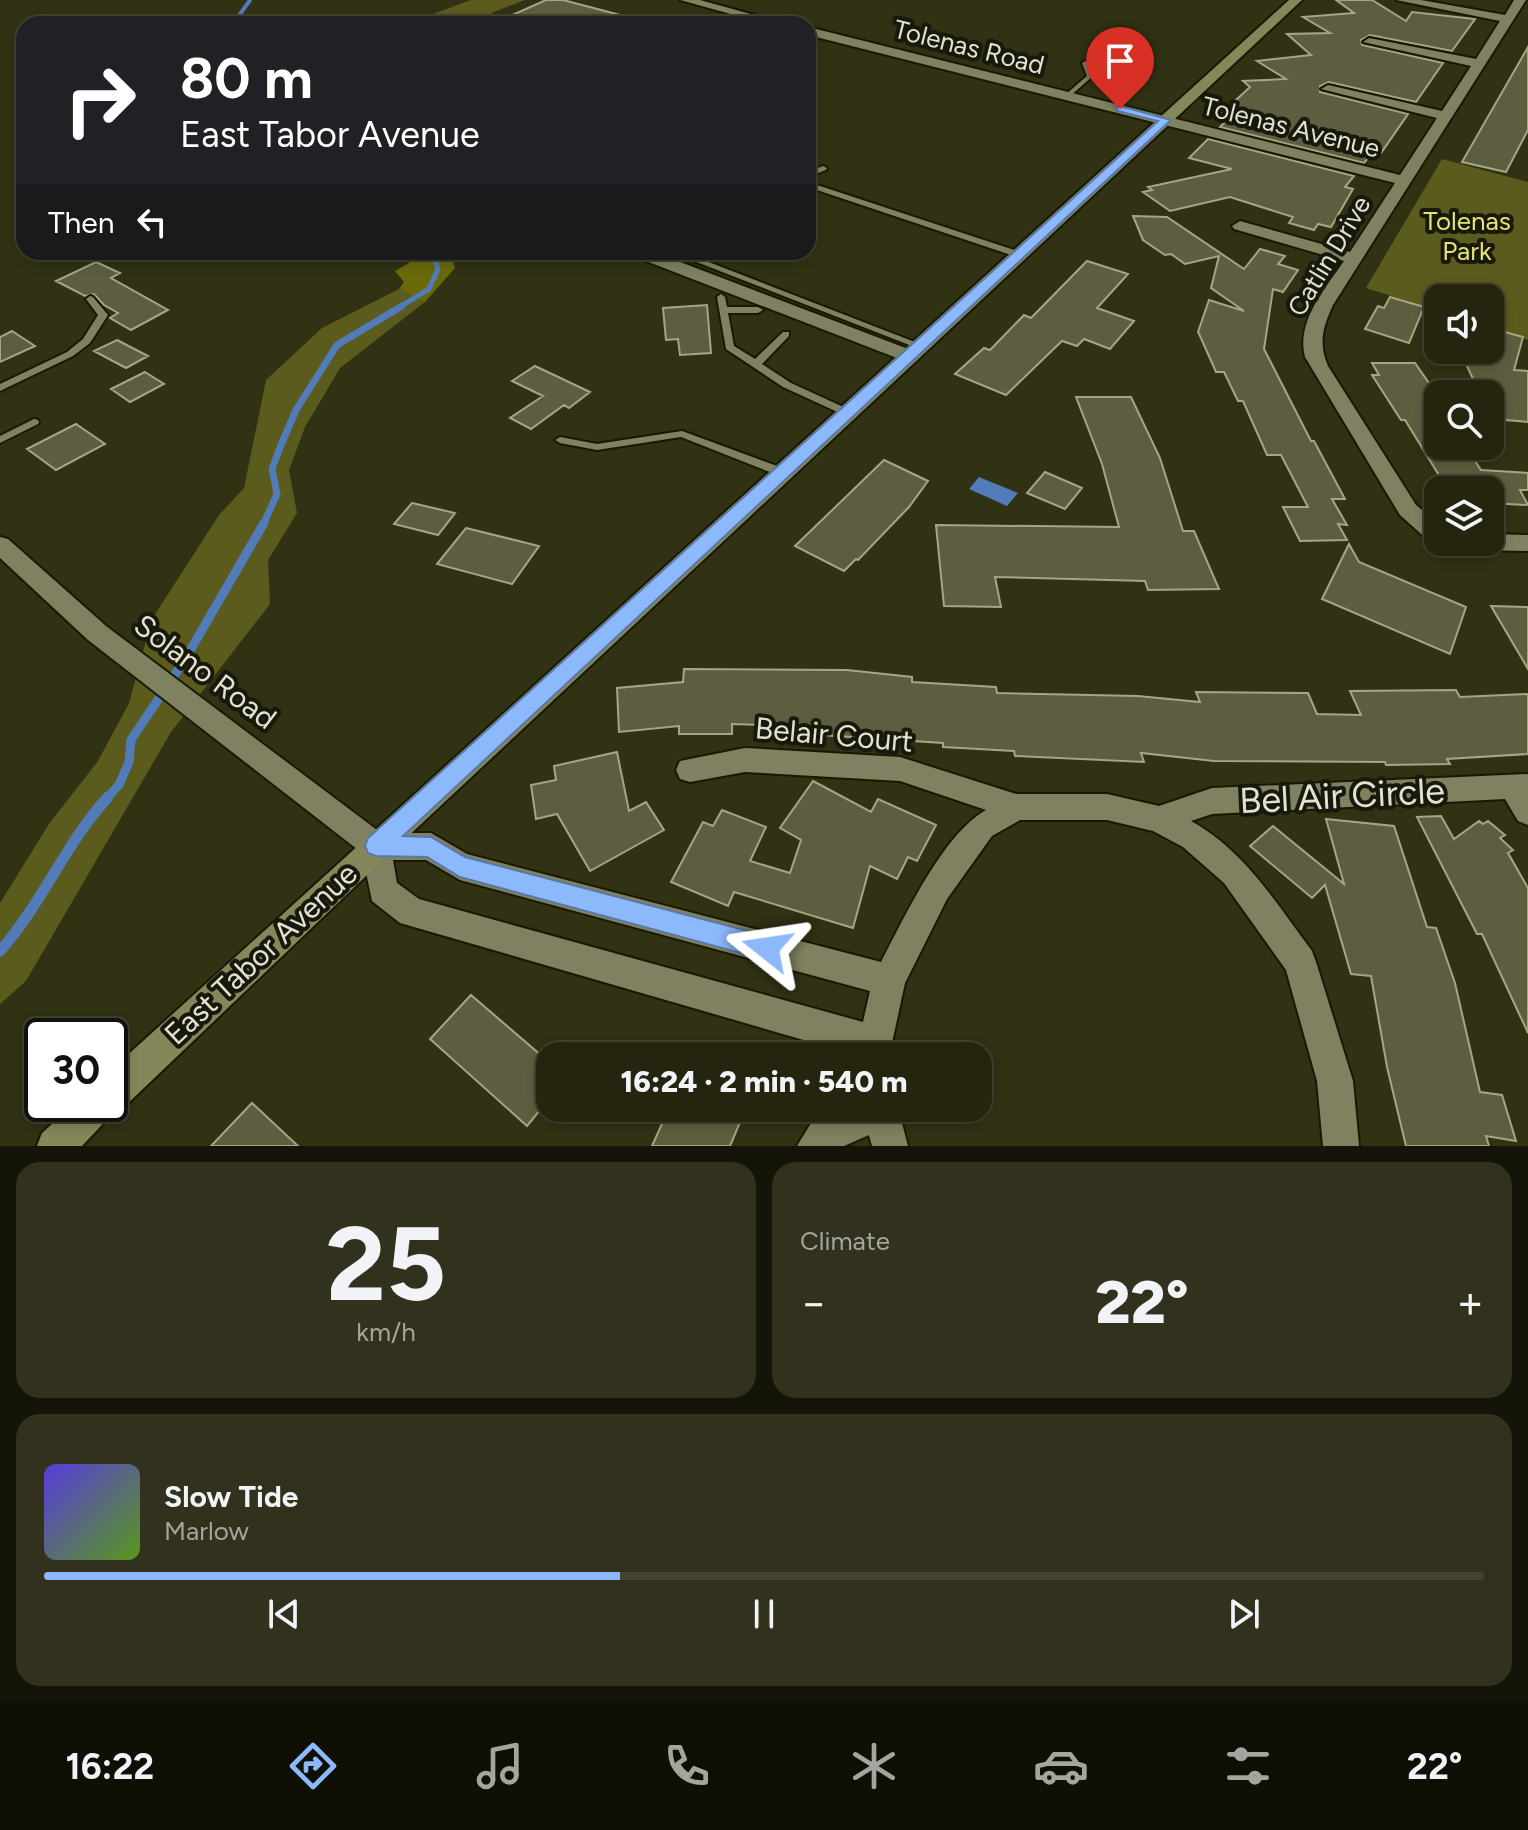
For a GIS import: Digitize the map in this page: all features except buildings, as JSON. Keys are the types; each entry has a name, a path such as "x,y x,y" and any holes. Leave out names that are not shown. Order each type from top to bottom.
{"main road":[{"name":"East Tabor Avenue","path":"128,1078 1296,0"},
{"path":"55,1146 81,1122"}],"street":[{"path":"686,0 749,16"},
{"path":"1402,0 1507,19"},
{"name":"Catlin Drive","path":"1424,524 1408,510 1310,351 1309,336 1324,305 1520,0"},
{"name":"Tolenas Road","path":"816,33 1165,120"},
{"path":"1369,42 1480,64"},
{"path":"1328,89 1447,116"},
{"name":"Tolenas Avenue","path":"1165,120 1405,181"},
{"path":"1240,226 1355,259"},
{"path":"661,260 915,351"},
{"path":"1504,543 1528,543"},
{"name":"Solano Road","path":"0,545 97,633 376,846"},
{"name":"Belair Court","path":"690,770 745,760 900,769 1016,807"},
{"path":"1521,786 1528,812"},
{"name":"Bel Air Circle","path":"1159,819 1212,801 1521,786"},
{"path":"877,1042 889,980 945,876 982,827 1016,807"},
{"name":"Bel Air Circle","path":"1016,807 1107,807 1159,819 1194,838 1235,873 1300,962 1335,1081 1341,1146"},
{"path":"849,1042 411,912 383,891 376,846 431,847 460,866 889,980"},
{"path":"815,1146 824,1136 854,1122"},
{"path":"883,1122 890,1146"}],"lane":[{"path":"1067,96 1090,76 1085,63"},
{"path":"816,171 823,168"},
{"path":"816,187 1020,255"},
{"path":"695,260 915,351"},
{"path":"721,297 729,347 787,385 848,413"},
{"path":"0,388 70,354 87,341 103,315 90,299"},
{"path":"724,310 758,310"},
{"path":"756,364 786,334"},
{"path":"0,440 34,422"},
{"path":"560,440 597,447 682,434 784,473"}],"green space":[{"path":"471,0 525,0 491,13 499,16 428,16"},
{"name":"Tolenas Park","path":"1442,159 1528,182 1528,340 1504,332 1504,284 1424,284 1424,307 1366,288"},
{"path":"399,289 425,302 340,368 305,427 289,470 297,513 268,560 270,604 171,732 26,981 0,1004 0,903 49,824 98,761 129,703 152,619 219,515 244,488 266,380 322,328"}],"shaded area":[{"path":"409,260 452,260 455,268 425,302 399,289 404,282 395,271"}],"water":[{"path":"979,477 1018,493 1007,506 969,489"}],"waterway":[{"path":"239,16 250,0"},
{"path":"398,308 429,289 438,269 434,260"},
{"path":"264,524 277,494 272,469 281,445 296,410 337,345 402,306"},
{"path":"106,799 119,785 129,762 131,740 184,661 264,524"},
{"path":"0,951 29,914 79,834 108,797"}],"route":[{"path":"767,948 460,866 431,847 376,846 1165,120 1120,109"}]}
